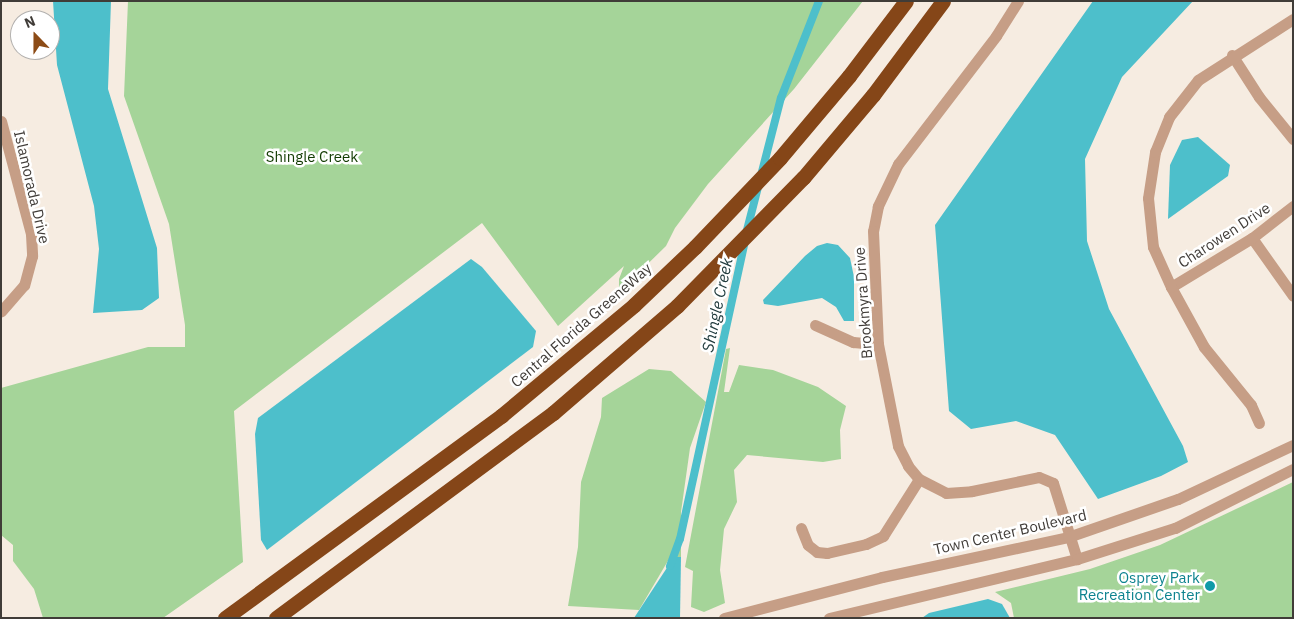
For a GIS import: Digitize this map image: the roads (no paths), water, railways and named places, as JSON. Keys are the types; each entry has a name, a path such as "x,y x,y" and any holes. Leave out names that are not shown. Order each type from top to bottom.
{"highway":[{"name":"Central Florida GreeneWay","path":"225,618 565,365 666,276 780,158 849,76 906,1"},
{"path":"276,618 553,413 677,306 766,218 867,102 943,1"}],"street":[{"name":"Brookmyra Drive","path":"919,479 898,446 878,344 873,232 878,206 898,164 996,36 1018,1"},
{"path":"1259,423 1251,405 1204,347 1171,287 1153,247 1148,198 1155,152 1170,117 1198,80 1232,56 1269,37 1293,19"},
{"path":"1232,56 1259,97 1293,140"},
{"name":"Islamorada Drive","path":"1,120 31,234 32,256 24,285 1,311"},
{"name":"Charowen Drive","path":"1171,287 1252,238 1293,206"},
{"path":"1252,238 1293,296"},
{"path":"815,325 853,342 878,344"},
{"name":"Town Center Boulevard","path":"724,618 882,577 1068,537 1178,499 1293,445"},
{"path":"829,618 1077,559 1175,528 1293,470"},
{"path":"801,528 808,545 817,552 827,553 866,544 883,536 919,479 946,493 972,492 1039,477 1053,483 1068,537 1077,559"}],"water":[{"path":"53,1 111,1 108,89 157,248 159,298 142,310 93,313 99,249 94,206 57,65 57,60 60,60 60,10 54,10"},
{"path":"1093,1 1193,1 1122,77 1085,159 1087,241 1109,309 1183,446 1188,462 1161,476 1098,499 1055,435 1016,421 971,429 949,411 935,225"},
{"path":"1198,137 1230,165 1228,176 1168,219 1170,165 1182,140"},
{"path":"827,243 838,245 850,258 854,277 854,321 844,321 836,307 822,298 778,306 764,304 763,300 805,256 817,246"},
{"path":"471,259 482,267 536,331 533,347 267,550 261,540 255,434 258,418"},
{"path":"674,557 681,557 680,618 634,618"},
{"path":"988,599 1002,604 1010,618 922,618 929,613"}],"waterway":[{"name":"Shingle Creek","path":"747,230 781,98 819,1"},
{"name":"Shingle Creek","path":"670,566 680,539 745,241"}],"place":[{"name":"Osprey Park Recreation Center","path":"1210,586"}]}
